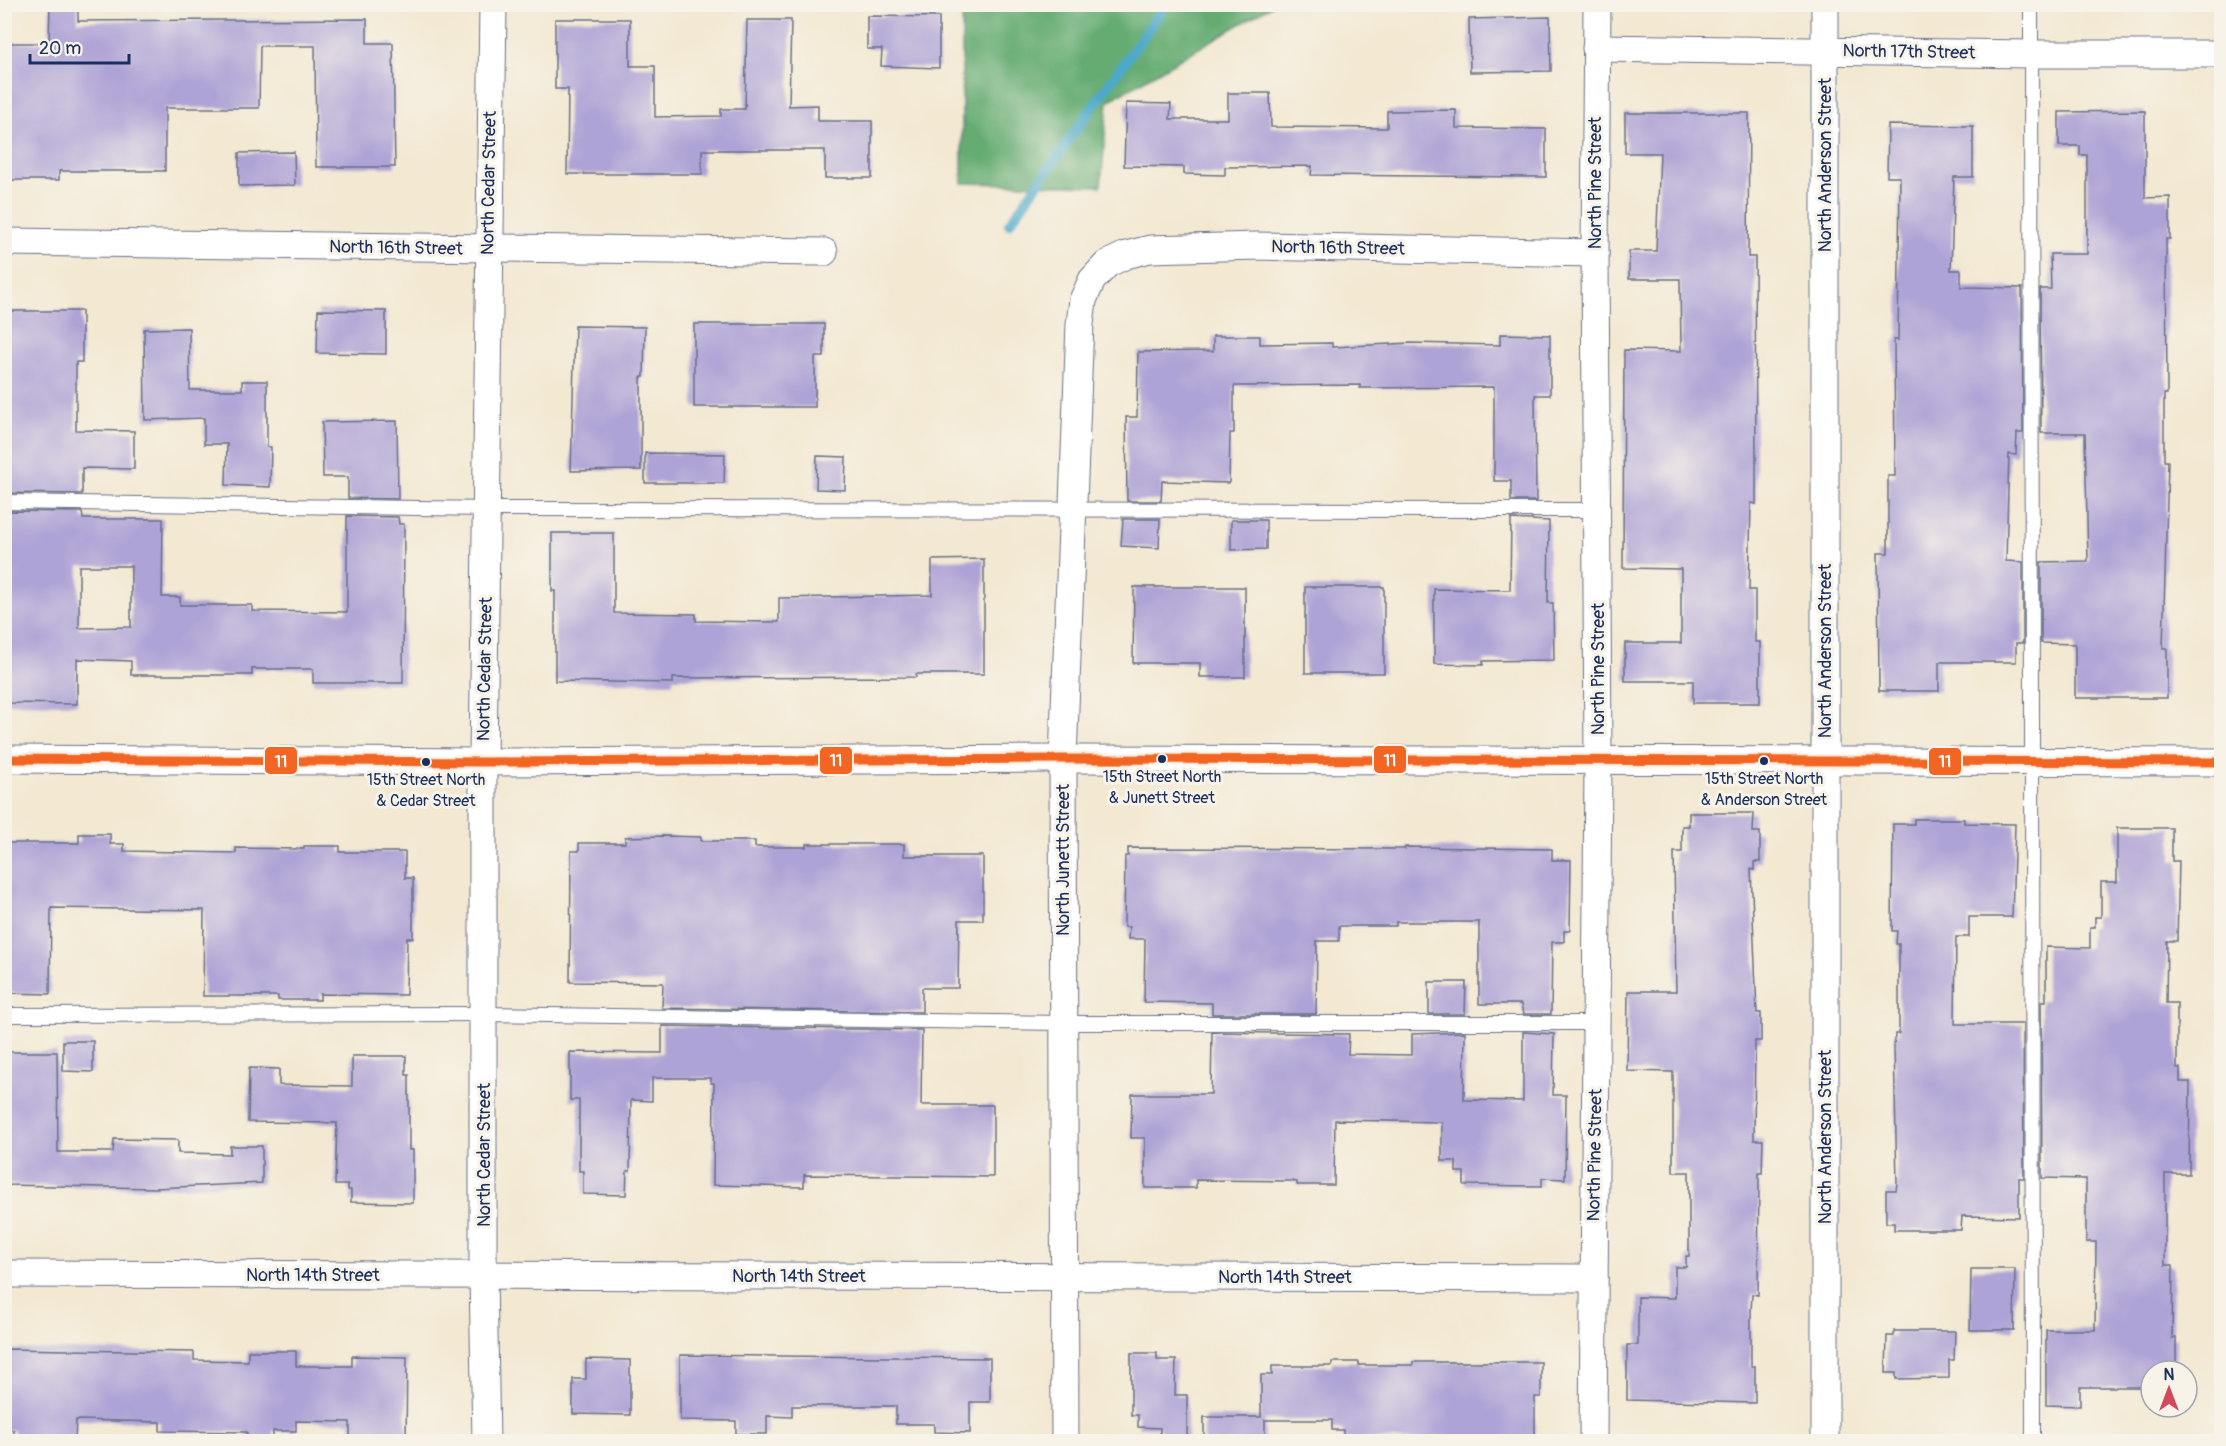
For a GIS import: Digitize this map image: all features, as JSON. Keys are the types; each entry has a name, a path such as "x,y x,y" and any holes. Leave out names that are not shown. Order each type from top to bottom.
{"street":[{"name":"North Cedar Street","path":"486,1442 483,1276 485,1014 483,762 489,509 488,250 493,4"},
{"name":"North Pine Street","path":"1593,1442 1598,760 1595,253 1597,4"},
{"name":"North Anderson Street","path":"1825,1442 1826,4"},
{"name":"North 17th Street","path":"1596,48 2031,54 2222,54"},
{"name":"North 16th Street","path":"4,242 488,250 824,252"},
{"name":"North 16th Street","path":"1092,280 1107,264 1126,255 1150,249 1257,246 1595,253"},
{"name":"North Junett Street","path":"1065,1442 1063,759 1080,324 1083,300 1092,280"},
{"path":"4,759 483,762 1063,759 2222,762"},
{"name":"North 14th Street","path":"4,1274 1594,1278"}],"lane":[{"path":"2031,4 2033,1442"},
{"path":"4,502 489,509 1597,510"},
{"path":"4,1015 485,1014 1064,1023 1596,1023"}],"green space":[{"path":"962,4 1273,5 1108,101 1101,186 962,183"}],"building":[{"path":"50,4 78,4 78,21 367,19 367,43 393,43 395,167 316,167 315,46 260,46 259,108 165,108 165,171 59,171 59,180 4,180 4,43 49,43"},
{"path":"867,16 939,17 939,68 881,66 882,49 867,49"},
{"path":"1550,17 1551,71 1470,72 1469,19"},
{"path":"555,19 630,19 630,66 655,66 655,117 721,116 721,109 745,109 747,20 791,20 789,106 818,105 818,121 872,121 872,178 825,178 825,150 702,150 702,174 567,174 568,89 555,89"},
{"path":"1228,93 1270,93 1271,127 1387,128 1387,111 1456,110 1456,128 1546,129 1546,177 1311,175 1312,166 1225,167 1225,175 1184,174 1184,167 1124,166 1126,103 1171,104 1170,119 1228,119"},
{"path":"2145,111 2145,198 2170,197 2170,239 2166,239 2167,394 2164,394 2164,461 2168,461 2163,648 2167,648 2167,698 2075,698 2075,644 2041,643 2041,562 2088,561 2085,433 2041,433 2040,289 2051,289 2050,254 2087,254 2087,155 2080,155 2080,146 2059,146 2059,112"},
{"path":"1625,113 1749,113 1748,257 1755,257 1756,504 1751,503 1749,590 1755,590 1755,642 1760,642 1760,703 1693,703 1693,681 1625,681 1625,643 1681,643 1681,569 1623,568 1624,350 1681,351 1680,279 1629,279 1629,251 1656,251 1660,153 1625,153"},
{"path":"1888,125 1973,126 1973,177 1954,177 1951,270 1961,270 1961,287 2022,288 2023,433 2017,433 2016,455 2009,454 2006,561 2023,562 2023,643 2016,643 2016,662 1939,662 1939,691 1879,691 1878,553 1888,553 1888,476 1895,476 1894,340 1898,340 1900,177 1887,177"},
{"path":"294,152 295,185 239,186 239,153"},
{"path":"318,310 386,311 386,354 317,353"},
{"path":"4,311 82,311 82,362 76,362 76,430 134,431 134,469 82,468 82,494 5,493"},
{"path":"694,324 824,324 824,357 815,357 815,407 694,407"},
{"path":"575,326 645,327 644,377 641,377 641,470 571,471"},
{"path":"189,328 190,390 242,390 242,381 267,381 267,447 271,447 270,487 226,485 227,444 204,444 204,418 145,420 144,329"},
{"path":"1500,334 1550,335 1550,395 1535,395 1536,501 1511,501 1511,481 1494,481 1494,387 1360,388 1360,385 1234,386 1234,433 1230,433 1229,483 1162,481 1161,501 1127,501 1126,417 1137,417 1138,352 1213,351 1213,336 1260,336 1260,344 1332,343 1332,347 1411,343 1500,345"},
{"path":"397,421 398,499 348,498 348,477 323,477 322,422"},
{"path":"645,453 725,454 724,483 645,483"},
{"path":"817,456 846,457 845,490 816,489"},
{"path":"5,511 82,512 83,519 163,519 162,597 180,597 180,605 252,605 252,611 347,612 347,516 398,517 399,524 404,524 403,683 313,683 313,669 252,669 252,675 131,675 131,661 77,659 77,704 4,703","holes":["79,566 131,566 131,627 79,628"]},
{"path":"1123,519 1160,519 1159,548 1121,546"},
{"path":"1511,519 1549,521 1548,603 1553,603 1554,660 1483,661 1483,665 1434,664 1434,589 1510,590"},
{"path":"1231,520 1266,520 1266,549 1231,550"},
{"path":"552,533 614,533 614,613 696,614 696,621 779,622 779,598 932,595 932,560 984,559 984,674 916,674 916,677 673,678 673,683 555,681 555,591 552,591"},
{"path":"1134,587 1245,587 1245,677 1200,677 1200,663 1133,663"},
{"path":"1305,587 1384,587 1384,673 1305,673"},
{"path":"1689,813 1754,813 1753,832 1760,832 1760,862 1754,862 1754,870 1751,869 1757,1013 1761,1013 1761,1041 1755,1041 1754,1140 1763,1140 1762,1173 1759,1173 1758,1295 1752,1294 1751,1311 1751,1366 1755,1366 1755,1403 1627,1400 1627,1345 1638,1345 1638,1297 1675,1298 1675,1267 1686,1267 1686,1256 1689,1256 1689,1172 1673,1172 1673,1072 1627,1071 1628,991 1676,991 1674,852 1682,852 1682,826 1689,826"},
{"path":"1914,819 1964,819 1964,823 2015,824 2012,917 1969,917 1969,937 1956,937 1955,1024 2023,1024 2024,1178 2019,1178 2019,1217 1962,1216 1961,1230 1894,1230 1894,1223 1886,1223 1886,1190 1896,1190 1897,1184 1894,1045 1895,1034 1899,1034 1899,944 1896,944 1897,931 1892,931 1893,824 1914,824"},
{"path":"2117,828 2172,828 2172,861 2179,861 2177,941 2167,941 2166,1003 2177,1003 2177,1068 2180,1068 2180,1082 2190,1082 2189,1174 2165,1174 2165,1265 2173,1265 2172,1338 2176,1338 2176,1359 2139,1359 2139,1387 2080,1387 2080,1406 2046,1405 2046,1330 2095,1330 2096,1242 2086,1242 2086,1179 2042,1178 2041,1001 2046,1001 2046,947 2090,948 2090,927 2095,927 2095,917 2101,917 2101,882 2117,882"},
{"path":"79,834 110,834 110,844 124,844 124,851 236,853 236,848 304,849 304,846 340,846 340,852 405,852 405,878 413,878 413,938 407,938 406,995 320,994 320,1000 278,1000 278,996 203,996 204,910 51,908 50,994 4,993 4,843 79,843"},
{"path":"625,837 701,837 701,841 755,841 755,847 806,847 806,844 904,844 904,856 983,856 983,920 959,920 958,988 922,988 922,1012 662,1008 663,983 570,982 571,851 579,851 579,843 625,843"},
{"path":"1405,847 1552,849 1552,860 1571,860 1570,931 1564,931 1564,942 1552,942 1551,1014 1523,1014 1521,1004 1479,1004 1479,922 1396,922 1396,926 1339,926 1339,941 1317,941 1316,1014 1212,1014 1212,1003 1144,1002 1145,939 1128,939 1129,927 1124,927 1125,856 1128,856 1128,848 1405,849"},
{"path":"1429,982 1466,982 1465,1014 1429,1014"},
{"path":"662,1026 922,1030 921,1105 993,1105 993,1177 804,1175 804,1187 713,1185 714,1083 711,1083 711,1078 652,1078 652,1101 631,1100 630,1171 627,1171 626,1195 583,1194 583,1171 579,1171 579,1100 570,1100 570,1052 662,1053"},
{"path":"1212,1032 1349,1034 1348,1054 1412,1055 1412,1034 1465,1032 1464,1100 1523,1101 1523,1032 1554,1034 1553,1095 1566,1095 1565,1179 1542,1178 1542,1186 1464,1185 1464,1172 1456,1172 1456,1161 1442,1161 1442,1122 1335,1120 1334,1185 1297,1185 1297,1182 1292,1181 1196,1180 1196,1188 1145,1188 1145,1138 1131,1138 1132,1094 1211,1094"},
{"path":"63,1041 93,1041 93,1072 63,1071"},
{"path":"6,1052 57,1052 58,1152 113,1152 114,1139 178,1140 178,1153 230,1154 230,1146 262,1146 262,1183 155,1188 6,1185"},
{"path":"352,1056 406,1056 406,1075 409,1075 409,1150 413,1150 413,1203 351,1202 351,1190 348,1190 348,1185 335,1185 337,1123 248,1122 249,1068 279,1069 279,1085 352,1086"},
{"path":"1971,1269 2015,1269 2014,1330 1970,1330"},
{"path":"1894,1331 1955,1331 1954,1360 1949,1360 1949,1378 1896,1379 1896,1373 1886,1373 1887,1336 1894,1336"},
{"path":"5,1349 194,1352 194,1360 248,1361 248,1351 296,1351 296,1366 352,1366 352,1356 407,1357 406,1442 350,1442 350,1422 296,1421 296,1431 273,1431 273,1440 247,1440 247,1432 160,1431 160,1422 76,1420 75,1442 14,1442 14,1430 4,1430"},
{"path":"1131,1353 1157,1353 1157,1360 1176,1360 1175,1395 1187,1395 1187,1439 1160,1439 1160,1428 1138,1427 1138,1415 1131,1415"},
{"path":"680,1355 990,1358 990,1402 970,1402 970,1433 934,1432 934,1424 896,1424 896,1406 792,1406 792,1417 767,1416 767,1434 736,1434 736,1421 680,1420"},
{"path":"586,1359 630,1360 630,1415 573,1414 573,1379 586,1379"},
{"path":"1332,1362 1359,1362 1359,1365 1413,1365 1413,1362 1541,1362 1541,1397 1535,1397 1535,1442 1343,1439 1343,1430 1332,1430 1332,1420 1265,1420 1265,1442 1204,1442 1204,1417 1261,1417 1261,1375 1272,1375 1272,1366 1332,1366"}],"waterway":[{"path":"1009,224 1166,4"}],"transit line":[{"name":"11","path":"4,759 483,762 1063,759 2222,762"}],"place":[{"name":"15th Street North & Junett Street","path":"1162,759"},
{"name":"15th Street North & Anderson Street","path":"1764,761"},
{"name":"15th Street North & Cedar Street","path":"426,762"}]}
